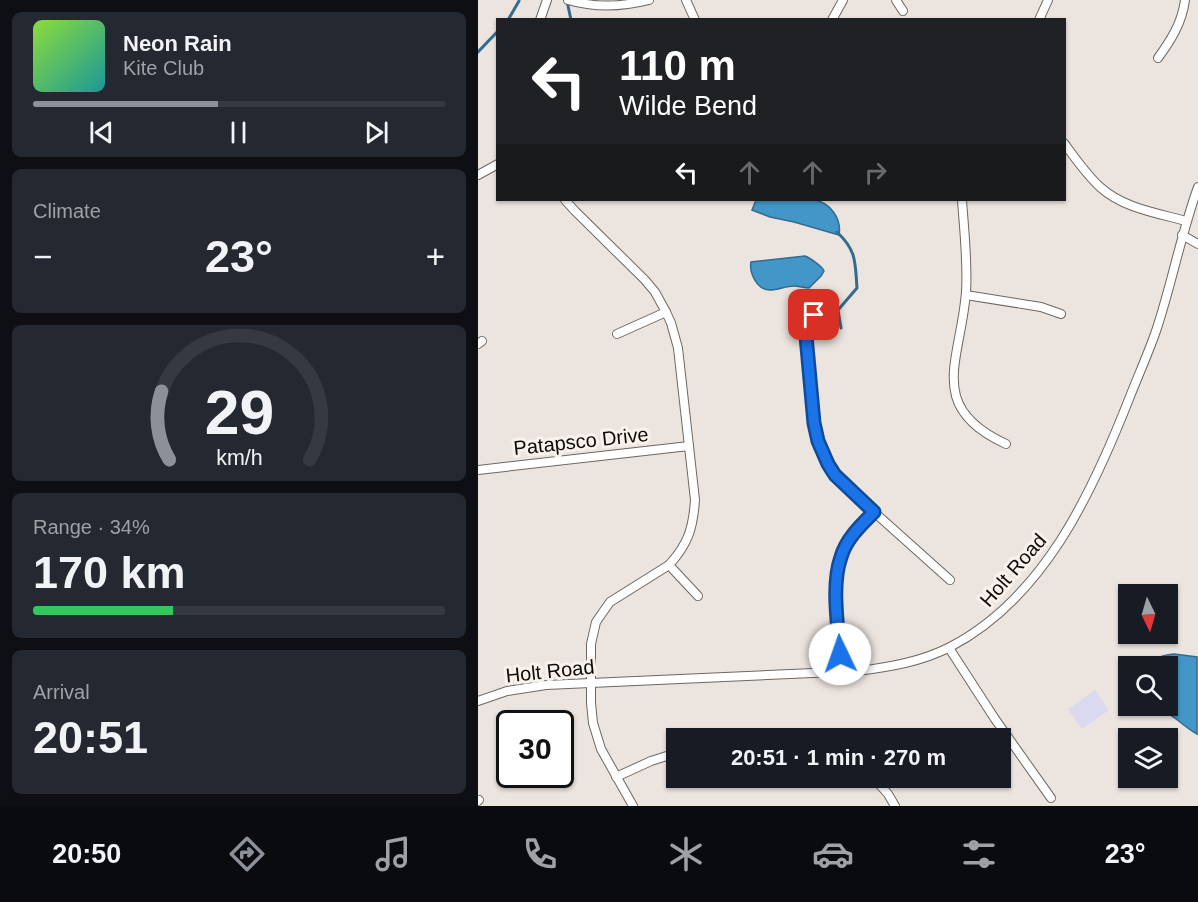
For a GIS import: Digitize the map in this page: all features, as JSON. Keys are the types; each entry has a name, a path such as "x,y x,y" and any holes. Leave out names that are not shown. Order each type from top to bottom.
{"street":[{"path":"541,18 547,0"},
{"path":"568,0 604,6 634,4 649,0"},
{"path":"686,0 694,18"},
{"path":"833,18 843,0"},
{"path":"896,0 903,11"},
{"path":"1040,18 1048,0"},
{"path":"1158,58 1178,28 1185,0"},
{"path":"1066,146 1099,187 1113,197 1135,207 1186,221"},
{"path":"478,175 496,165"},
{"name":"Holt Road","path":"478,701 522,688 591,682 840,672 885,668 918,660 949,648 989,622 1033,579 1082,505 1109,448 1156,331 1186,221 1198,187"},
{"path":"566,201 645,280 655,292 671,323 678,348 695,500 693,526 684,546 669,565 610,602 600,615 590,644 591,703 595,730 601,749 632,806"},
{"path":"962,201 966,295 953,370 956,398 974,425 1006,444"},
{"path":"1182,235 1198,244"},
{"path":"966,295 1041,307 1061,314"},
{"path":"617,334 666,312"},
{"path":"814,315 806,336 814,423 818,441 828,464 835,475 950,580"},
{"name":"Patapsco Drive","path":"478,470 689,446"},
{"path":"840,672 838,567 846,545 860,525 874,512"},
{"path":"669,565 698,596"},
{"path":"949,648 1051,798"},
{"path":"616,777 666,756"},
{"path":"883,788 895,806"}],"shaded area":[{"path":"1095,690 1109,710 1082,729 1068,709"}],"water":[{"path":"756,201 820,201 837,217 839,235 770,217 752,210"},
{"path":"805,256 813,260 824,271 809,288 794,286 773,290 765,289 753,276 751,262"},
{"path":"1167,655 1197,657 1197,734 1172,716 1178,716 1178,656 1164,656"}],"waterway":[{"path":"509,18 519,1"},
{"path":"567,1 571,18"},
{"path":"478,52 496,33"},
{"path":"837,232 852,251 857,288 838,310 841,328"}],"route":[{"path":"814,315 806,336 814,423 818,441 835,475 874,512 860,525 846,545 838,567 840,654"}]}
